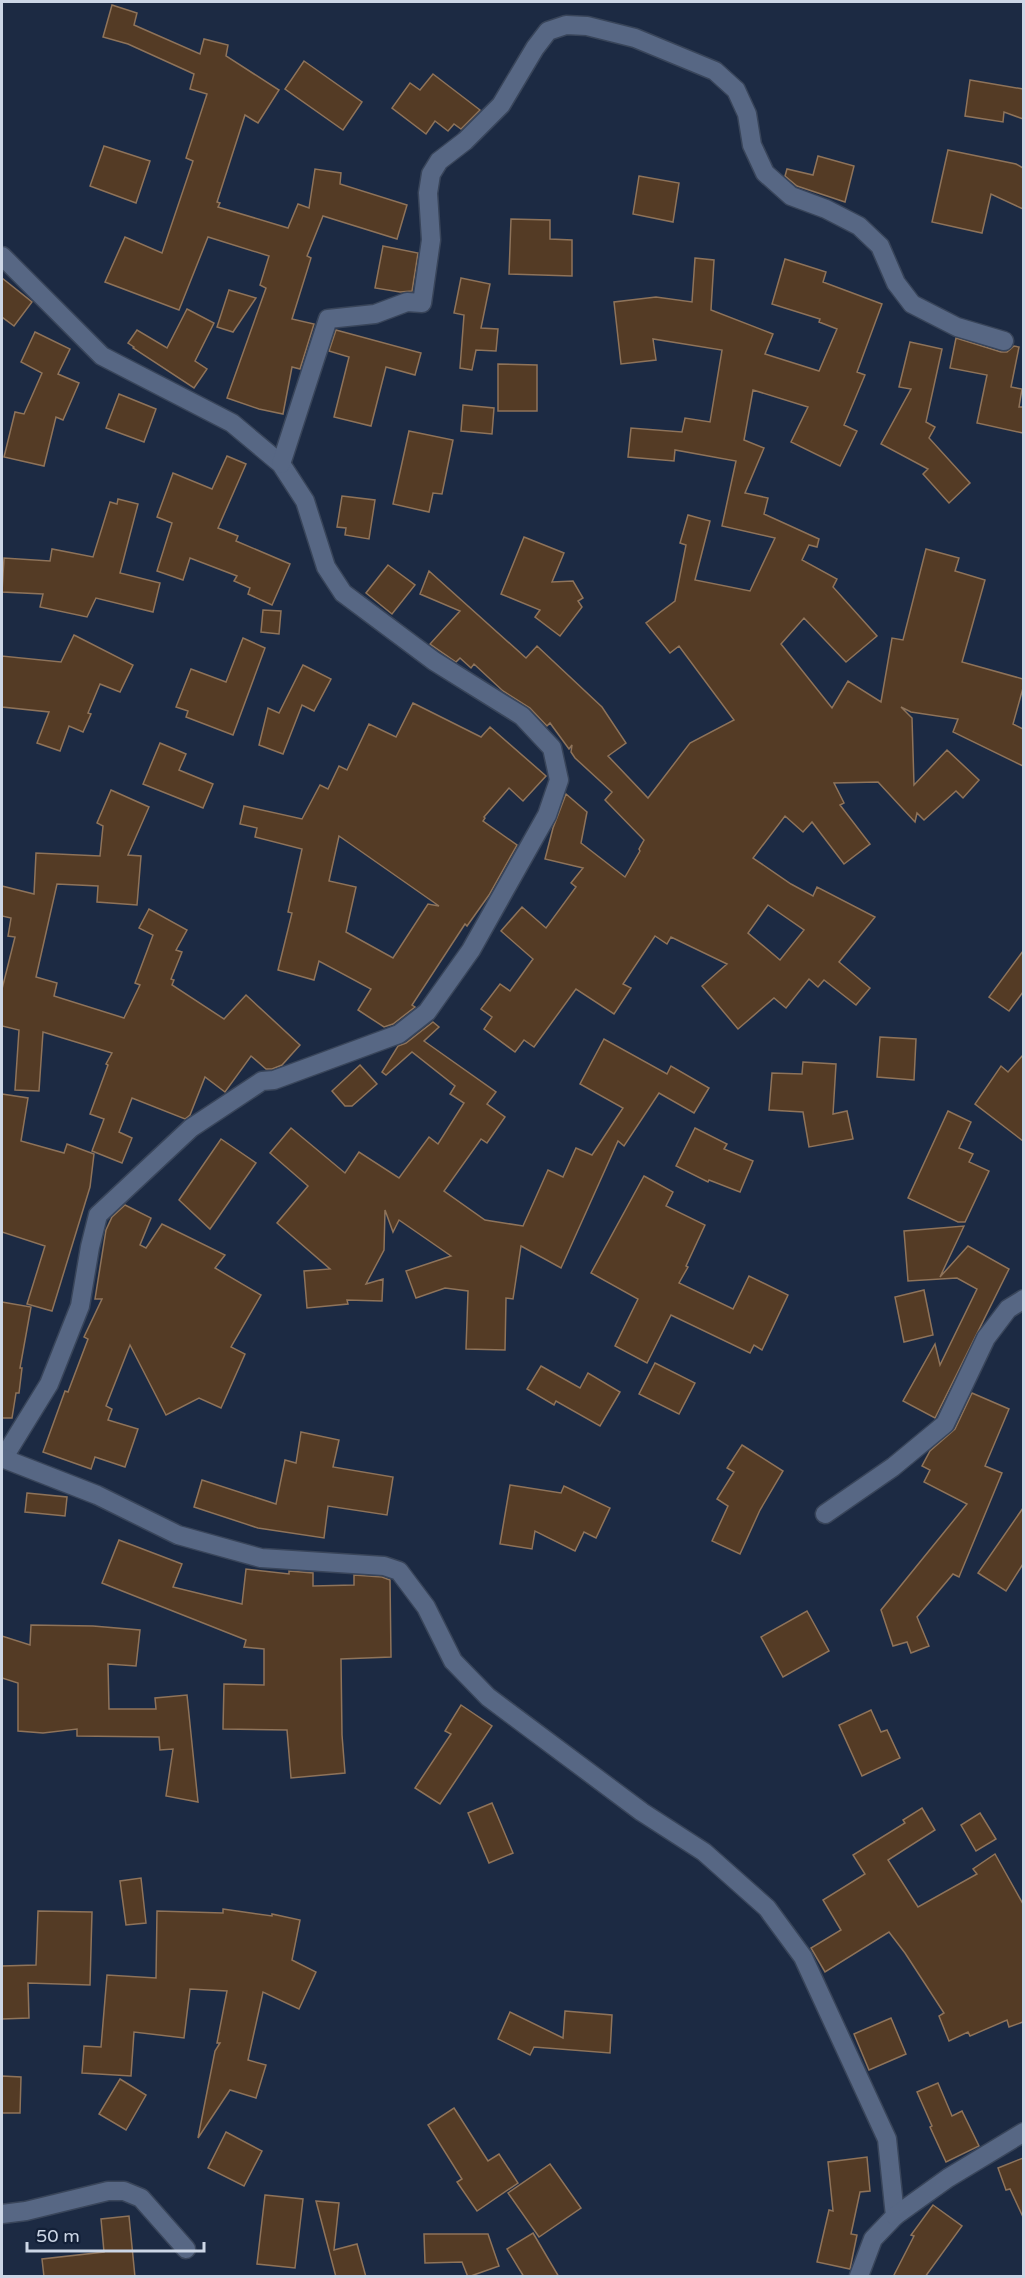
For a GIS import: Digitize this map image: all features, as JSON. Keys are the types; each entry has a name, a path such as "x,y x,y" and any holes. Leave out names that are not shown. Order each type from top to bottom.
{"street":[{"path":"281,464 328,319 375,314 407,302 422,303 431,240 428,193 430,174 439,161 465,141 501,105 535,48 548,31 566,25 587,26 635,38 715,71 736,90 747,114 752,145 765,173 791,196 826,209 859,226 880,246 896,283 912,304 957,327 1004,341"},
{"path":"2,256 102,356 232,423 281,464 305,501 326,567 343,593 434,661 522,716 552,748 559,780 548,815 522,862 471,950 427,1012 399,1034 274,1080 262,1081 191,1128 98,1215 80,1306 49,1384 3,1457 97,1495 178,1535 261,1558 384,1566 399,1570 426,1607 453,1661 488,1696 642,1812 704,1852 767,1908 803,1958 887,2139 894,2216"},
{"path":"825,1514 893,1467 945,1424 986,1338 1008,1309 1023,1299"},
{"path":"859,2277 873,2239 894,2216 948,2178 1023,2133"},
{"path":"2,2214 26,2211 108,2191 124,2191 141,2198 186,2249"}],"building":[{"path":"112,5 137,13 134,25 200,54 204,39 228,45 226,56 279,90 258,123 245,115 217,202 220,203 218,207 288,228 298,204 309,208 315,169 341,173 340,184 407,205 397,239 323,216 307,256 311,258 292,319 314,324 300,369 292,367 283,414 227,398 266,288 260,285 269,256 208,237 179,310 105,282 125,237 162,253 193,161 186,158 207,94 190,89 194,74 128,44 103,37"},
{"path":"304,61 362,102 343,130 285,89"},
{"path":"433,74 480,110 461,129 454,124 448,131 435,121 426,134 392,108 410,83 420,90"},
{"path":"970,80 1023,89 1023,119 1004,112 1003,122 965,116"},
{"path":"104,146 150,161 136,203 90,186"},
{"path":"948,150 1016,164 1023,168 1023,209 991,194 982,233 932,222"},
{"path":"818,156 854,166 845,202 797,186 785,176 787,169 813,175"},
{"path":"639,176 679,183 673,222 633,214"},
{"path":"511,219 550,220 550,239 572,240 572,276 509,274"},
{"path":"383,246 418,253 412,291 400,292 375,288"},
{"path":"695,258 714,260 711,310 773,334 765,354 819,371 837,329 819,322 820,319 772,304 785,259 826,272 823,282 882,304 857,372 865,375 844,425 857,431 840,466 791,442 808,407 753,390 744,440 764,448 745,493 768,498 764,514 819,539 817,547 809,545 802,560 837,579 833,587 877,636 846,662 804,618 781,644 832,708 848,681 881,702 892,638 903,640 926,549 959,558 955,571 985,580 962,662 1023,679 1023,688 1013,724 1023,729 1023,766 953,732 958,719 911,712 901,707 912,718 914,785 947,750 979,780 963,798 956,791 924,820 917,813 915,822 878,782 834,783 844,803 840,805 870,844 844,864 812,822 803,832 785,816 753,858 813,896 817,887 875,917 839,962 870,988 856,1005 824,980 818,987 809,979 786,1008 774,998 738,1029 702,986 727,964 671,937 667,944 655,936 623,984 631,988 614,1014 576,989 534,1047 524,1040 515,1052 484,1029 492,1017 481,1009 500,984 510,991 533,959 501,931 522,907 546,928 576,887 571,883 583,868 545,859 553,828 566,794 587,812 581,843 625,877 644,840 605,800 612,792 575,758 571,752 572,745 569,749 550,723 547,726 530,708 503,691 474,664 471,668 460,658 456,662 430,644 460,611 420,594 429,571 526,658 537,646 602,707 626,743 608,756 648,798 690,743 734,720 679,646 670,653 646,623 675,601 686,545 680,543 688,515 710,521 695,580 750,591 775,538 722,526 736,461 675,450 674,461 628,457 631,428 682,432 685,418 710,422 722,350 653,339 656,360 621,364 614,302 656,297 692,302","holes":["768,905 804,930 780,960 748,933"]},
{"path":"2,278 32,302 14,326 2,317"},
{"path":"461,278 490,284 481,328 498,329 496,351 476,350 472,370 460,368 464,315 454,313"},
{"path":"229,290 256,298 233,332 217,327"},
{"path":"187,309 214,323 195,361 207,369 194,388 128,343 137,330 167,348"},
{"path":"336,330 421,353 415,375 386,367 371,426 334,417 349,357 329,351"},
{"path":"35,332 70,349 58,374 79,383 63,420 56,417 44,466 4,457 15,412 24,414 42,373 21,362"},
{"path":"956,338 1001,352 1007,352 1014,346 1019,347 1011,387 1022,389 1019,407 1023,407 1023,433 977,423 987,375 950,368"},
{"path":"910,342 942,349 926,422 935,427 929,438 970,483 949,503 923,474 928,469 881,444 911,389 899,387"},
{"path":"498,364 537,365 537,411 498,411"},
{"path":"119,394 156,409 144,442 106,428"},
{"path":"463,405 494,408 492,434 461,431"},
{"path":"409,431 453,440 442,494 433,493 429,512 393,504"},
{"path":"227,456 246,464 218,528 238,536 236,541 290,564 272,605 248,594 250,588 234,581 237,576 190,558 183,580 157,571 172,523 157,517 173,473 212,489"},
{"path":"342,496 375,500 369,539 345,535 346,528 337,527"},
{"path":"118,499 138,504 120,573 160,583 153,612 96,598 87,617 40,607 43,594 2,592 4,558 50,561 52,549 93,557 110,502 117,504"},
{"path":"524,537 564,553 552,582 573,581 583,598 578,601 582,607 560,636 535,617 540,610 501,594"},
{"path":"388,565 415,585 392,614 366,593"},
{"path":"263,610 281,611 279,634 261,632"},
{"path":"74,635 133,665 120,692 100,684 83,732 69,726 60,751 37,743 49,712 2,707 2,656 61,662"},
{"path":"243,638 265,648 233,735 186,717 188,711 176,707 191,669 226,682"},
{"path":"303,665 331,679 314,711 302,705 283,754 259,745 268,708 279,713"},
{"path":"413,703 481,737 490,727 546,776 523,801 509,788 484,817 483,821 517,845 489,895 467,926 465,924 412,1005 415,1007 393,1024 384,1027 358,1010 371,989 319,961 314,980 278,970 292,913 288,912 302,849 255,837 257,828 240,824 244,806 302,819 320,785 328,789 339,766 347,770 369,724 396,737","holes":["339,836 439,906 428,904 393,958 346,932 356,887 329,881"]},
{"path":"160,743 186,754 179,770 213,784 203,808 143,784"},
{"path":"111,790 149,807 128,855 141,856 137,905 97,902 98,886 57,884 36,977 57,983 54,996 124,1018 140,985 135,983 153,935 139,928 149,909 187,930 176,950 182,952 171,979 174,980 172,985 224,1019 246,995 300,1045 282,1065 272,1069 266,1069 251,1056 225,1092 205,1077 190,1115 185,1119 132,1098 119,1132 132,1138 122,1163 92,1151 104,1119 90,1114 108,1065 106,1064 112,1053 43,1032 39,1091 15,1090 19,1030 2,1026 2,989 15,937 8,936 11,918 2,916 2,886 34,894 36,853 100,856 103,826 97,823"},
{"path":"1023,951 1023,992 1009,1011 989,997"},
{"path":"433,1022 439,1027 424,1041 496,1092 487,1104 505,1117 487,1143 481,1139 444,1191 485,1220 523,1226 548,1170 563,1177 576,1148 592,1155 623,1108 580,1084 604,1039 667,1074 671,1066 709,1088 694,1113 659,1093 624,1146 618,1141 561,1268 521,1246 513,1299 506,1298 505,1350 466,1349 468,1291 445,1288 416,1298 406,1271 451,1256 399,1220 393,1232 385,1210 384,1250 366,1284 383,1279 382,1301 347,1300 348,1304 307,1308 304,1271 330,1269 277,1223 308,1186 270,1153 291,1128 345,1173 359,1152 399,1178 429,1137 438,1144 464,1103 450,1094 455,1086 412,1052 386,1075 382,1072 398,1046 406,1043"},
{"path":"880,1037 916,1039 914,1080 877,1077"},
{"path":"1023,1055 1023,1141 975,1104 1001,1066 1008,1072"},
{"path":"803,1062 836,1064 833,1114 847,1111 853,1139 809,1147 803,1112 769,1110 772,1073 802,1074"},
{"path":"360,1065 377,1084 352,1106 345,1106 332,1091"},
{"path":"2,1094 28,1098 21,1141 64,1153 67,1144 94,1154 90,1187 52,1311 27,1304 45,1246 2,1232"},
{"path":"948,1111 971,1122 959,1148 973,1154 969,1162 989,1171 965,1222 958,1222 908,1198"},
{"path":"695,1128 727,1144 724,1149 753,1161 740,1192 709,1180 708,1182 676,1166"},
{"path":"221,1139 256,1163 210,1229 179,1200"},
{"path":"644,1176 673,1192 666,1206 705,1225 679,1283 733,1309 749,1276 788,1295 762,1350 754,1345 750,1353 671,1315 647,1363 615,1346 638,1299 591,1273"},
{"path":"125,1205 151,1218 140,1245 146,1248 162,1224 225,1255 215,1268 261,1295 231,1347 245,1354 221,1408 199,1398 166,1415 130,1345 106,1406 112,1409 108,1420 138,1429 125,1467 95,1457 91,1469 43,1452 65,1391 68,1392 88,1339 84,1337 102,1299 95,1299 106,1230 112,1217"},
{"path":"964,1226 940,1277 968,1246 1009,1269 935,1418 903,1401 935,1344 940,1365 977,1289 957,1278 908,1281 904,1231"},
{"path":"924,1290 933,1335 904,1342 895,1297"},
{"path":"2,1302 31,1307 20,1368 22,1368 19,1393 16,1393 12,1418 2,1418"},
{"path":"655,1363 695,1383 679,1414 639,1394"},
{"path":"541,1366 580,1388 588,1373 620,1392 600,1426 556,1401 554,1405 527,1389"},
{"path":"972,1393 1009,1409 985,1466 1002,1473 959,1577 953,1574 917,1617 929,1646 911,1653 907,1642 893,1646 881,1610 967,1504 924,1482 930,1470 922,1466 930,1451 955,1429"},
{"path":"301,1432 339,1440 333,1467 393,1477 387,1515 328,1506 324,1538 258,1528 194,1507 202,1480 276,1504 285,1460 296,1463"},
{"path":"742,1445 783,1471 760,1510 740,1554 712,1541 728,1506 717,1499 734,1472 727,1468"},
{"path":"510,1485 561,1493 564,1486 610,1508 596,1538 584,1532 575,1551 535,1531 532,1549 500,1544"},
{"path":"27,1493 67,1497 65,1516 25,1512"},
{"path":"1023,1508 1023,1564 1006,1591 978,1573"},
{"path":"119,1540 182,1564 173,1587 242,1604 246,1569 289,1574 289,1571 313,1573 313,1586 354,1585 354,1575 382,1577 390,1580 391,1657 341,1659 345,1773 291,1778 287,1730 223,1729 224,1684 264,1685 264,1649 244,1647 246,1640 102,1583"},
{"path":"807,1611 829,1651 783,1677 761,1637"},
{"path":"31,1625 93,1626 140,1630 136,1666 108,1664 109,1709 156,1709 155,1698 187,1695 198,1802 166,1796 173,1749 160,1750 159,1737 77,1736 77,1729 43,1733 18,1731 18,1683 2,1678 2,1636 30,1645"},
{"path":"461,1705 492,1726 440,1804 415,1788 451,1734 445,1731"},
{"path":"871,1710 881,1732 887,1730 900,1758 862,1776 839,1725"},
{"path":"492,1803 513,1853 489,1863 468,1813"},
{"path":"922,1808 935,1830 888,1860 918,1907 977,1874 973,1869 995,1854 1023,1904 1023,2022 1009,2027 1007,2020 970,2036 968,2032 949,2041 939,2016 944,2013 889,1932 825,1972 811,1948 841,1930 823,1900 865,1874 853,1855 905,1823 903,1820"},
{"path":"980,1813 996,1839 976,1851 961,1825"},
{"path":"141,1878 146,1923 126,1925 120,1881"},
{"path":"223,1909 272,1916 272,1914 300,1920 292,1960 316,1972 299,2009 263,1992 248,2060 266,2065 256,2098 230,2090 198,2138 215,2051 220,2043 217,2043 227,1991 190,1989 184,2038 134,2032 131,2076 82,2073 84,2046 101,2047 107,1975 156,1978 157,1911 223,1913"},
{"path":"38,1911 92,1912 90,1985 28,1983 29,2018 2,2019 2,1966 36,1965"},
{"path":"565,2011 612,2015 610,2053 534,2047 530,2055 498,2039 510,2012 563,2038"},
{"path":"891,2018 906,2054 869,2070 854,2034"},
{"path":"2,2076 21,2077 20,2113 2,2113"},
{"path":"120,2079 146,2095 126,2130 99,2114"},
{"path":"938,2083 952,2116 962,2111 979,2146 946,2162 917,2092"},
{"path":"454,2108 488,2161 499,2154 518,2183 477,2211 457,2182 462,2179 428,2125"},
{"path":"226,2132 262,2151 244,2186 208,2168"},
{"path":"867,2157 870,2191 860,2192 851,2234 857,2235 850,2269 817,2262 829,2210 833,2211 828,2162"},
{"path":"1023,2158 1023,2217 1010,2189 1006,2190 998,2168"},
{"path":"550,2164 581,2208 539,2237 508,2193"},
{"path":"265,2195 303,2199 295,2268 257,2264"},
{"path":"316,2201 339,2203 334,2250 357,2244 366,2277 336,2277"},
{"path":"933,2205 962,2226 925,2277 893,2277 914,2236 911,2235"},
{"path":"129,2216 135,2277 44,2277 42,2259 104,2252 101,2219"},
{"path":"533,2233 559,2277 524,2277 507,2249"},
{"path":"424,2234 488,2234 499,2266 468,2277 462,2262 425,2263"}]}
